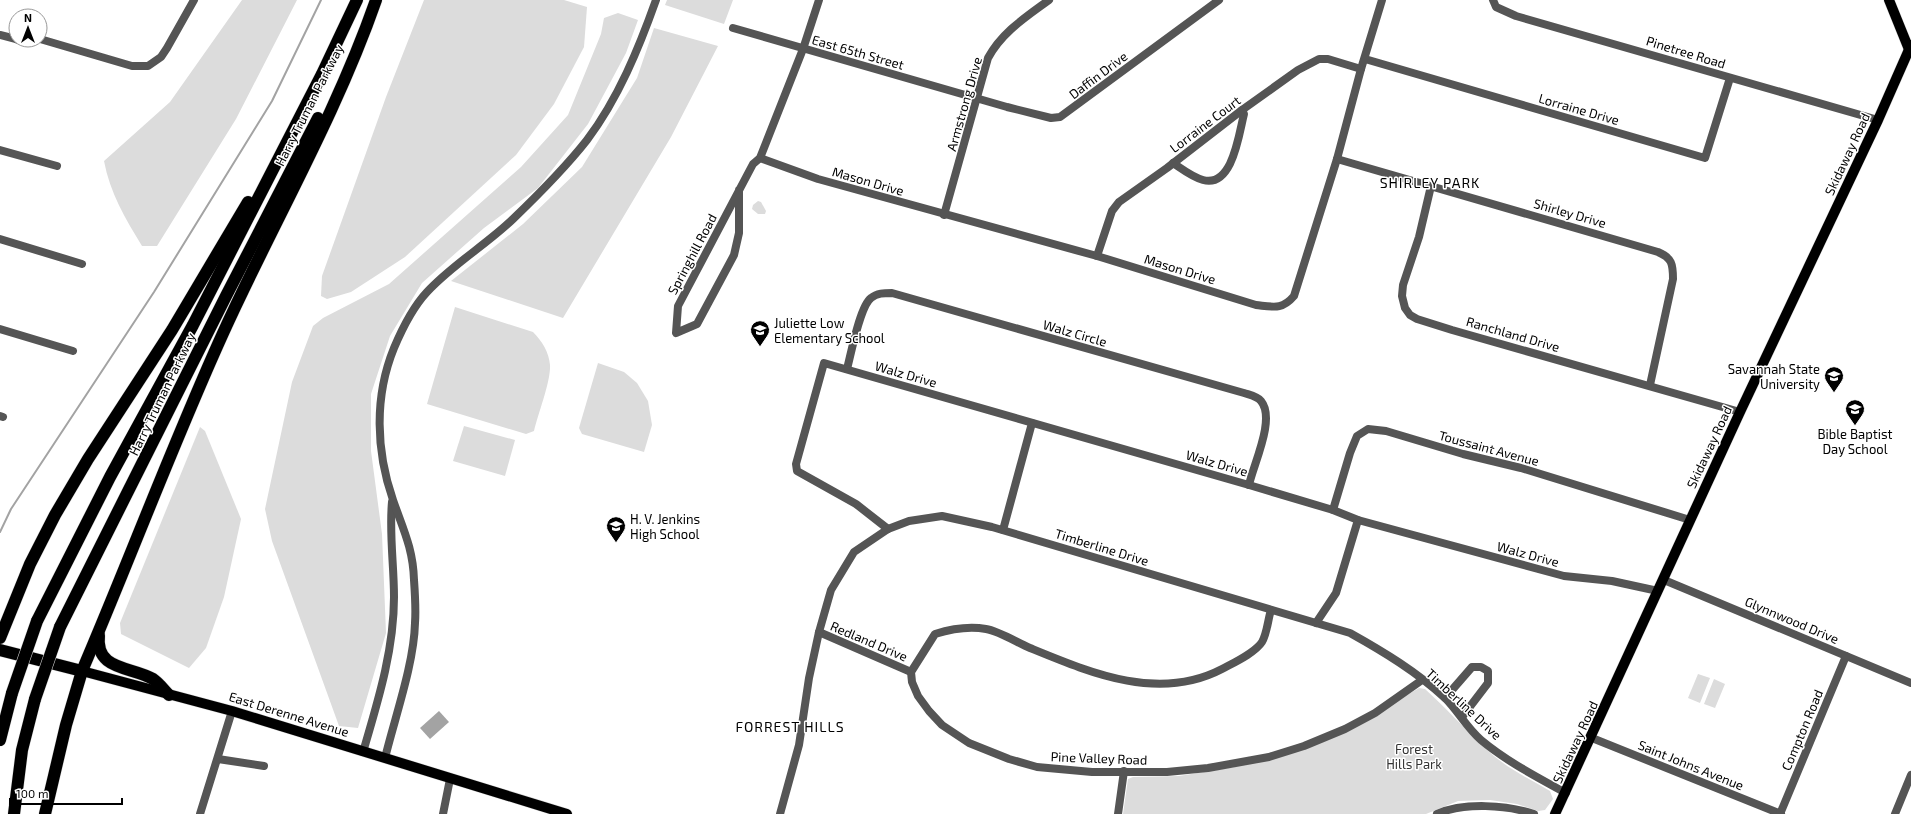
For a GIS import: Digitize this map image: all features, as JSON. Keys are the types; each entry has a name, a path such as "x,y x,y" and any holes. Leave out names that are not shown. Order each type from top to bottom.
{"highway":[{"name":"Harry Truman Parkway","path":"0,740 12,693 37,621 110,477 193,325 340,38 357,0"},
{"name":"Harry Truman Parkway","path":"14,814 22,750 35,699 60,627 226,296 337,82 375,0"},
{"path":"45,814 66,725 82,672 223,333 269,234 338,97 360,46 375,0"},
{"path":"0,638 30,564 58,509 88,459 172,330 258,185 294,128"},
{"path":"99,632 98,647 106,659 114,665 154,679 169,694"},
{"name":"East Derenne Avenue","path":"0,650 82,672"}],"main road":[{"path":"1889,0 1910,49"},
{"name":"Skidaway Road","path":"1555,814 1592,738 1690,520 1910,49"},
{"name":"East Derenne Avenue","path":"82,672 232,711 567,814"}],"street":[{"path":"48,41 132,66 148,66 161,57 194,0"},
{"path":"385,758 411,652 415,624 414,578 409,542 393,499 383,465 380,403 387,367 407,320 426,293 510,222 550,184 587,139 608,109 641,42 656,0"},
{"name":"Springhill Road","path":"739,190 739,232 734,255 697,324 676,333 678,306 739,190 753,164 760,158 802,49 819,0"},
{"name":"Armstrong Drive","path":"944,215 988,58 995,44 1006,33 1049,0"},
{"name":"Daffin Drive","path":"977,99 1051,118 1060,117 1219,0"},
{"name":"Mason Drive","path":"760,158 818,179 1097,256 1256,305 1277,307 1287,304 1294,296 1337,159 1361,69 1382,0"},
{"name":"Pinetree Road","path":"1493,0 1496,7 1516,16 1606,42 1651,53 1730,78 1878,120"},
{"name":"East 65th Street","path":"733,28 977,99"},
{"name":"Lorraine Court","path":"1097,256 1112,211 1119,202 1298,70 1319,59 1328,59 1361,69"},
{"name":"Lorraine Drive","path":"1364,59 1705,158 1730,78"},
{"path":"1173,163 1204,180 1218,178 1229,168 1244,114 1242,110"},
{"path":"0,150 57,166"},
{"name":"Shirley Drive","path":"1337,159 1667,256 1673,267 1673,279 1650,385"},
{"name":"Ranchland Drive","path":"1431,186 1420,238 1403,285 1402,296 1405,308 1410,315 1417,319 1452,330 1650,385 1740,412"},
{"path":"0,239 82,264"},
{"name":"Walz Circle","path":"847,369 864,307 870,298 880,293 892,293 1244,393 1255,397 1262,402 1266,423 1249,485"},
{"path":"0,329 73,351"},
{"name":"Walz Drive","path":"888,529 856,504 833,489 808,478 797,470 796,464 824,363 1249,485 1333,510 1358,520 1564,576 1612,581 1658,591"},
{"path":"1003,530 1032,423"},
{"name":"Toussaint Avenue","path":"1333,510 1350,453 1358,436 1368,429 1386,431 1463,454 1520,468 1690,520"},
{"path":"363,752 385,673 392,633 394,597 391,514 393,499"},
{"name":"Timberline Drive","path":"780,814 799,745 809,678 819,632 831,590 854,552 888,529 909,521 942,516 1003,530 1350,633 1386,653 1445,698 1479,738 1488,745 1530,773 1566,793"},
{"path":"1316,623 1336,593 1358,520"},
{"name":"Glynnwood Drive","path":"1664,580 1911,683"},
{"path":"911,672 935,634 953,629 986,629 1072,666 1122,681 1162,685 1213,674 1241,659 1262,642 1271,610"},
{"name":"Redland Drive","path":"819,632 911,672"},
{"name":"Compton Road","path":"1780,814 1846,656"},
{"path":"1445,698 1472,667 1481,667 1488,671 1488,683 1462,717"},
{"name":"Pine Valley Road","path":"911,672 912,682 918,696 929,711 942,725 969,743 1009,760 1036,767 1092,772 1124,770 1168,772 1208,768 1269,757 1304,746 1345,729 1375,713 1422,680"},
{"path":"200,814 232,711"},
{"name":"Saint Johns Avenue","path":"1592,738 1780,814"},
{"path":"218,759 264,766"},
{"path":"1118,814 1124,770"},
{"path":"1895,814 1911,775"},
{"path":"443,814 450,779"},
{"path":"1437,814 1445,810 1484,806 1505,807 1534,814"}],"green space":[{"path":"242,0 297,0 236,119 157,246 142,246 114,195 104,161 170,102"},
{"path":"424,0 564,0 587,7 584,47 554,104 516,155 405,257 351,292 327,299 321,296 322,276 386,97"},
{"path":"667,0 733,0 724,24 665,5"},
{"path":"618,13 638,20 626,53 588,124 538,188 484,228 422,283 390,336 371,394 371,451 382,534 386,633 358,728 339,726 272,541 265,509 292,382 313,326 323,318 389,284 521,167 568,115 601,34 604,18"},
{"path":"654,28 718,46 671,137 563,318 451,281 523,224 582,167 637,78"},
{"path":"758,201 761,202 766,211 765,214 758,214 752,209 753,205"},
{"path":"455,307 533,332 542,343 547,351 550,372 534,431 526,434 427,404"},
{"path":"598,363 624,372 637,383 648,401 652,425 644,452 582,434 579,428"},
{"path":"464,426 515,440 505,476 453,461"},
{"path":"200,427 205,431 241,519 224,597 206,648 189,668 121,634 120,623"},
{"path":"1698,674 1710,678 1700,703 1688,698"},
{"path":"1714,679 1725,684 1715,708 1704,704"},
{"name":"Forest Hills Park","path":"1419,688 1425,689 1491,754 1550,791 1553,799 1545,810 1538,811 1517,804 1490,800 1458,801 1426,814 1123,814 1128,779 1133,777 1179,776 1235,767 1362,721"}],"shaded area":[{"path":"439,711 449,722 430,739 420,728"}],"waterway":[{"path":"0,532 11,509 154,292 272,101 321,0"}],"place":[{"name":"Juliette Low Elementary School","path":"760,347"},
{"name":"Savannah State University","path":"1834,393"},
{"name":"Bible Baptist Day School","path":"1855,426"},
{"name":"H. V. Jenkins High School","path":"616,543"}],"district":[{"name":"SHIRLEY PARK","path":"1430,182"},
{"name":"FORREST HILLS","path":"790,726"}]}
